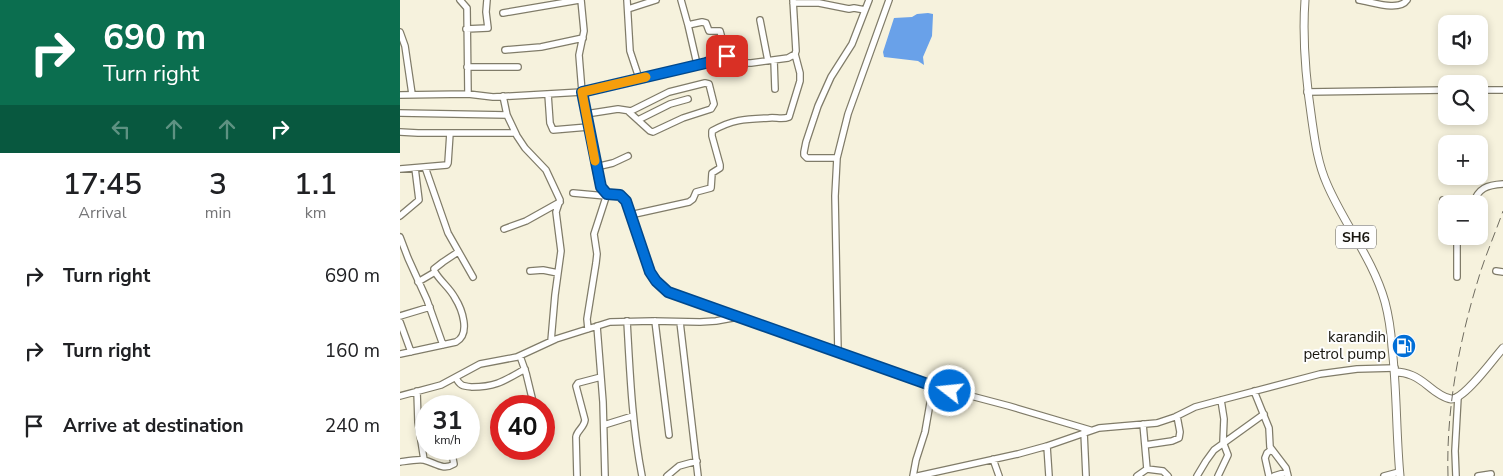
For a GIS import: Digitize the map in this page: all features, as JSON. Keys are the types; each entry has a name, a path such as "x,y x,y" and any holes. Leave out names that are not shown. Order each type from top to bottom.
{"main road":[{"name":"SH6","path":"1305,0 1304,34 1308,92 1317,154 1327,184 1368,259 1385,301 1389,318 1395,370 1399,474"},
{"path":"1395,370 1419,378 1430,388 1452,399 1458,397 1474,383 1503,348"}],"street":[{"path":"460,0 466,8 468,94"},
{"path":"466,29 488,28 487,0"},
{"path":"503,12 580,0 584,31 579,55 582,92 596,167 601,187 607,195"},
{"path":"627,0 630,51 639,78"},
{"path":"628,9 656,0"},
{"path":"681,0 697,64"},
{"path":"837,158 807,158 804,155 806,142 831,76 852,44 869,0"},
{"path":"838,352 837,158 853,98 889,0"},
{"path":"1360,0 1399,6 1407,0"},
{"path":"630,215 689,202 693,199 696,192 711,188 712,173 720,168 712,130 737,120 772,117 783,119 788,117 800,81 795,54 793,2 819,3 865,10"},
{"path":"760,20 771,60 775,88"},
{"path":"688,26 704,22 709,31 720,31 727,56"},
{"path":"400,32 405,46 412,94"},
{"path":"505,50 541,47 583,38"},
{"path":"400,95 468,94 503,96 582,92 727,56 742,62 788,58 795,54"},
{"path":"468,68 518,67"},
{"path":"586,114 618,109 628,111 636,109 669,92 705,83 709,84 714,104 711,109 683,118 653,132 628,111"},
{"path":"1308,92 1438,90"},
{"path":"1488,90 1503,90"},
{"path":"548,94 550,123 553,130 588,127"},
{"path":"503,96 507,115 515,133 525,148 546,170 559,195 560,202 556,212 561,244 551,341"},
{"path":"638,120 670,104 688,99"},
{"path":"400,113 507,115"},
{"path":"400,132 515,133"},
{"path":"400,169 447,165 450,133"},
{"path":"596,167 613,164 628,156"},
{"path":"425,167 448,233 473,277"},
{"path":"400,216 419,200 415,168"},
{"path":"1477,195 1486,186 1503,184"},
{"path":"572,193 620,195 623,198 650,272 656,281 668,292 933,386 1009,406 1087,431"},
{"path":"588,329 587,319 597,254 594,234 607,195"},
{"path":"504,229 526,221 560,202"},
{"path":"400,237 430,307 443,345"},
{"path":"1457,245 1457,277"},
{"path":"418,282 435,272 435,269 442,262 458,252"},
{"path":"530,271 543,270 558,273"},
{"path":"1496,271 1503,272"},
{"path":"400,354 459,340 464,333 455,298 435,272"},
{"path":"400,316 430,307"},
{"path":"400,396 441,385 480,364 520,356 551,341 610,322 716,321 738,317"},
{"path":"627,321 633,416 642,476"},
{"path":"655,321 669,435"},
{"path":"400,322 411,352"},
{"path":"680,322 698,476"},
{"path":"597,326 604,425 605,476"},
{"path":"520,356 531,395"},
{"path":"918,476 1047,446 1099,428 1166,421 1198,407 1254,390 1342,370 1377,367 1395,370"},
{"path":"456,378 459,384 464,386 491,386 525,369"},
{"path":"577,476 576,437 578,431 584,426 585,420 576,386 582,381 601,377"},
{"path":"913,476 927,422 933,386"},
{"path":"1254,390 1269,428 1271,450 1286,468 1288,474 1274,476"},
{"path":"417,391 417,395"},
{"path":"1456,476 1455,451 1458,397"},
{"path":"1218,476 1228,455 1223,442 1224,420 1220,400"},
{"path":"1197,476 1210,455 1223,442 1264,414"},
{"path":"604,425 633,416"},
{"path":"1146,445 1179,438 1180,432 1177,416"},
{"path":"1143,424 1147,469"},
{"path":"1086,476 1087,431"},
{"path":"1047,446 1049,476"},
{"path":"1270,476 1264,458 1271,450"},
{"path":"993,459 999,476"},
{"path":"400,462 424,460 445,467 454,464 453,460"},
{"path":"667,476 674,473 682,464 697,461"},
{"path":"445,467 445,476"},
{"path":"1137,476 1147,469 1163,471 1168,476"},
{"path":"1384,476 1399,474"},
{"path":"1478,476 1491,474"}],"water":[{"path":"917,14 933,14 932,36 923,57 924,65 918,61 884,57 883,52 894,18 912,17"}],"railway":[{"path":"1448,476 1449,426 1455,376 1471,304 1503,211"}],"slow traffic":[{"path":"595,161 582,92 646,77"}],"place":[{"name":"karandih petrol pump","path":"1404,346"}],"route":[{"path":"727,56 706,63 582,92 598,180 607,194 620,195 626,201 650,272 656,281 668,292 950,391"}]}
